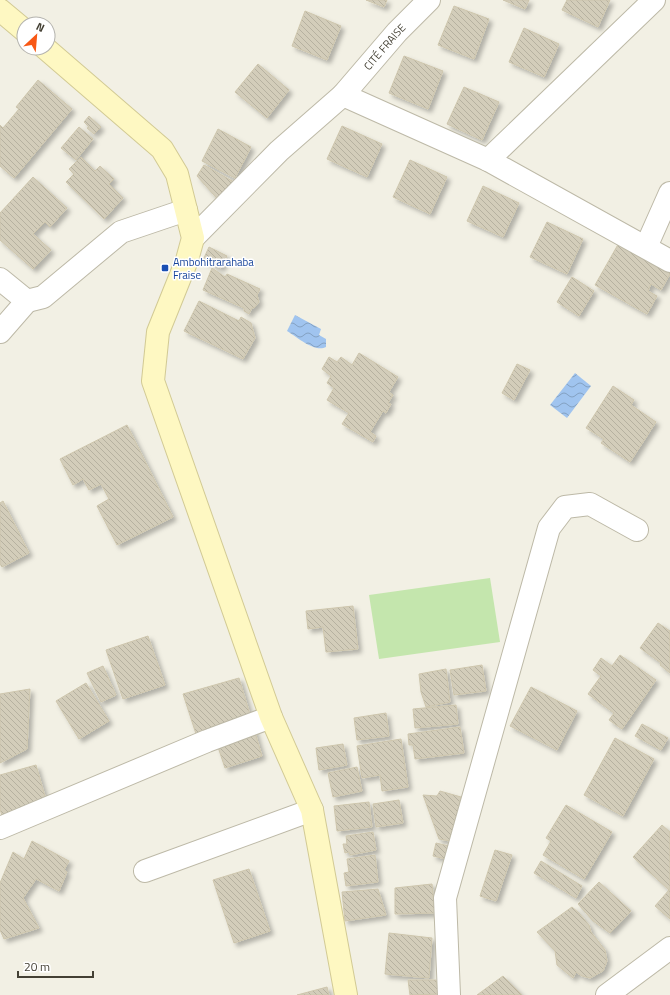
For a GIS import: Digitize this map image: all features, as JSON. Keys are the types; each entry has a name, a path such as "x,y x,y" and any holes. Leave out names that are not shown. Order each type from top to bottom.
{"street":[{"name":"CITÉ FRAISE","path":"193,238 279,151 344,95 397,32 429,0"},
{"path":"488,160 654,0"},
{"path":"0,10 16,23"},
{"path":"54,56 162,149 177,174 193,238 187,260 158,332 153,381 271,717 312,810 346,995"},
{"path":"344,95 488,160 670,261"},
{"path":"646,247 670,193"},
{"path":"0,332 27,301 43,297 121,232 186,210"},
{"path":"0,279 27,301"},
{"path":"449,995 445,898 549,528 565,507 590,504 637,530"},
{"path":"0,828 207,741 271,717"},
{"path":"145,871 312,810"},
{"path":"607,995 670,948"}],"green space":[{"path":"490,578 500,642 379,659 369,595"}],"water":[{"path":"295,315 321,329 319,335 326,339 326,347 317,348 311,346 287,331"},
{"path":"575,373 591,386 567,418 550,405"}],"building":[{"path":"366,0 387,0 384,7"},
{"path":"503,0 529,0 525,9"},
{"path":"567,0 610,0 598,27 562,10"},
{"path":"454,6 489,19 474,59 438,45"},
{"path":"305,11 341,26 327,60 292,46"},
{"path":"524,28 559,44 544,77 509,62"},
{"path":"404,56 443,71 428,109 389,93"},
{"path":"258,64 289,90 267,118 235,92"},
{"path":"38,80 72,109 14,178 0,166 0,125 3,128 19,109 16,107"},
{"path":"464,87 499,102 482,140 447,124"},
{"path":"89,116 101,127 94,134 87,128 89,127 84,122"},
{"path":"342,126 382,144 367,177 327,159"},
{"path":"79,127 93,139 76,160 61,148"},
{"path":"218,129 251,147 235,178 202,161"},
{"path":"81,157 95,171 100,166 114,179 109,184 123,198 104,219 66,182 74,174 69,169"},
{"path":"410,160 447,177 430,214 393,197"},
{"path":"204,165 234,182 221,203 197,176"},
{"path":"33,177 67,208 50,227 45,222 33,234 51,250 33,269 0,240 0,213"},
{"path":"483,186 519,203 503,237 467,221"},
{"path":"547,222 583,239 567,274 530,257"},
{"path":"620,241 670,269 670,274 661,290 651,284 648,291 657,296 647,314 595,285"},
{"path":"209,247 227,256 221,268 203,260"},
{"path":"212,268 225,277 227,274 260,289 257,295 259,302 254,308 252,308 249,314 244,311 244,308 203,290"},
{"path":"572,277 594,291 579,316 557,302"},
{"path":"199,301 239,321 241,317 251,323 255,338 243,359 184,331"},
{"path":"359,353 398,377 389,392 393,395 388,403 391,404 386,413 383,411 370,432 376,436 373,442 342,424 349,413 327,400 334,388 327,383 331,376 322,369 329,357 337,362 341,357 352,365"},
{"path":"517,364 530,370 514,400 502,393"},
{"path":"613,386 634,400 631,405 656,422 630,462 601,443 604,439 586,428"},
{"path":"127,425 173,517 117,545 97,506 109,499 101,484 89,490 83,479 73,485 60,459"},
{"path":"3,501 29,553 2,567 0,564 0,503"},
{"path":"353,606 358,649 326,652 323,627 308,629 306,611"},
{"path":"658,623 670,631 670,673 660,665 661,663 640,648"},
{"path":"148,636 165,685 123,699 106,650"},
{"path":"620,655 656,680 622,729 609,720 614,713 588,694 601,676 593,670 601,658 612,666"},
{"path":"482,665 486,691 454,695 450,670"},
{"path":"103,666 116,695 101,702 87,673"},
{"path":"446,669 450,702 426,707 421,692 419,674"},
{"path":"239,678 252,721 197,737 183,694"},
{"path":"86,683 109,721 79,739 56,701"},
{"path":"531,687 577,711 557,750 510,726"},
{"path":"30,689 27,749 0,763 0,694"},
{"path":"456,705 458,724 415,728 413,709"},
{"path":"386,713 389,736 357,740 354,718"},
{"path":"642,724 668,738 661,750 635,736"},
{"path":"460,727 464,753 415,759 413,745 409,745 408,734"},
{"path":"254,729 262,756 225,768 216,741"},
{"path":"615,738 654,759 623,816 584,795"},
{"path":"401,739 408,787 382,791 380,775 362,778 357,746"},
{"path":"343,744 347,765 319,770 316,748"},
{"path":"36,765 47,803 2,816 0,809 0,775"},
{"path":"357,767 362,791 333,797 328,773"},
{"path":"440,791 461,797 450,841 439,839 423,795 437,796"},
{"path":"399,800 403,823 376,827 373,804"},
{"path":"369,802 372,827 337,831 334,806"},
{"path":"566,805 612,832 584,879 543,855 551,841 546,838"},
{"path":"662,825 670,832 670,919 655,906 669,890 633,857"},
{"path":"373,832 376,850 350,855 349,852 345,853 343,844 347,844 346,836"},
{"path":"32,841 69,861 64,870 67,872 59,891 36,879 23,898 39,928 4,939 0,930 0,883 13,852 24,859"},
{"path":"436,843 449,846 446,859 433,856"},
{"path":"495,850 512,855 496,901 480,896"},
{"path":"375,855 378,882 346,886 344,873 349,872 347,859"},
{"path":"541,861 582,886 576,898 534,873"},
{"path":"249,869 270,931 234,943 213,880"},
{"path":"599,882 631,911 610,933 593,921 578,904"},
{"path":"432,884 435,913 395,914 395,888"},
{"path":"378,889 386,915 345,921 342,892"},
{"path":"572,907 589,925 591,932 605,950 607,961 603,971 590,978 582,976 576,972 573,978 557,965 555,951 537,932"},
{"path":"389,933 432,938 429,978 385,974"},
{"path":"503,976 522,995 477,995"},
{"path":"408,980 436,980 439,994 410,995"},
{"path":"327,987 329,995 297,995"}],"place":[{"name":"Ambohitrarahaba Fraise","path":"165,268"}]}
